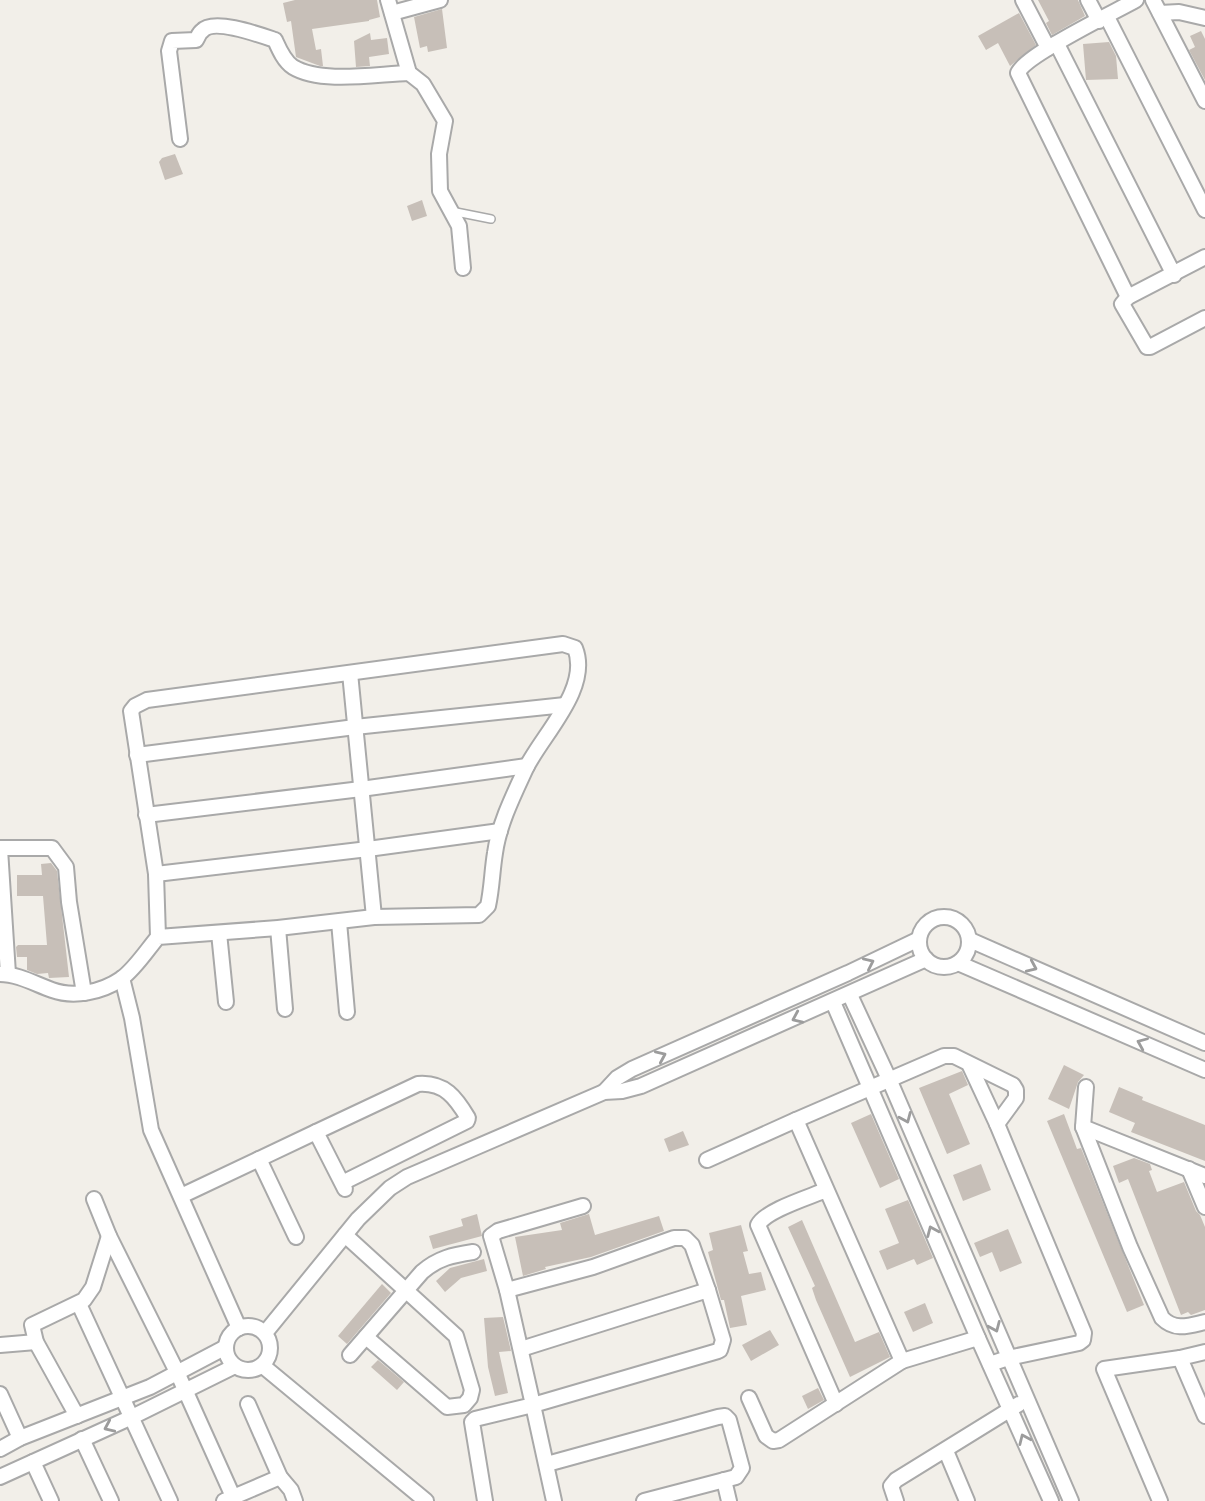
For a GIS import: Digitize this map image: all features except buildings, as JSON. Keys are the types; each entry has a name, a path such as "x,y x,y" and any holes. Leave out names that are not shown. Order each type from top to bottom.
{"street":[{"path":"440,0 390,6 409,73 423,84 445,121 438,176 440,191 458,226 463,268"},
{"path":"1023,0 1053,46 1174,275"},
{"path":"1088,0 1103,19 1205,210"},
{"path":"1128,297 1018,75 1020,67 1053,46 1136,0"},
{"path":"1157,7 1205,18"},
{"path":"1157,7 1205,101"},
{"path":"180,139 169,51 172,41 196,40 205,28 236,28 275,40 291,66 321,76 409,73"},
{"path":"1205,257 1128,297 1123,307 1147,347 1205,318"},
{"path":"84,993 66,867 62,858 52,848 0,848 4,974 73,995 84,993 123,983 158,937 156,874 131,711 135,706 147,700 563,644 575,648 579,658 578,678 565,705 527,766 500,831 488,906 479,915 374,917 278,929 158,937"},
{"path":"350,673 374,917"},
{"path":"137,754 565,705"},
{"path":"146,815 527,766"},
{"path":"156,874 500,831"},
{"path":"970,940 967,953 952,966 938,967 926,959 919,946 925,925 943,917 950,917 961,923 970,940 1205,1043"},
{"path":"339,922 346,1012"},
{"path":"278,929 285,1009"},
{"path":"219,933 226,1002"},
{"path":"604,1092 617,1078 632,1069 919,939"},
{"path":"265,1333 374,1202 407,1177 604,1092 641,1086 926,959"},
{"path":"958,963 1205,1070"},
{"path":"123,983 132,1018 149,1123 239,1328"},
{"path":"850,995 889,1079 1071,1501"},
{"path":"833,1002 1051,1501"},
{"path":"707,1160 944,1056 954,1056 1013,1085 1016,1097 997,1124"},
{"path":"970,1066 1084,1333 1083,1340 1079,1343 990,1364"},
{"path":"181,1196 316,1132 422,1083 452,1094 468,1118 344,1186 316,1132"},
{"path":"1086,1087 1083,1127 1130,1247 1162,1318 1170,1326 1179,1327 1205,1322"},
{"path":"796,1120 902,1361"},
{"path":"1083,1127 1205,1176"},
{"path":"259,1159 296,1237"},
{"path":"1189,1169 1205,1206"},
{"path":"826,1190 774,1212 761,1219 758,1225 836,1404"},
{"path":"94,1199 109,1236 177,1372 230,1500 280,1477"},
{"path":"554,1501 507,1290 491,1237 498,1231 583,1206"},
{"path":"345,1235 456,1336 470,1380 470,1398 464,1405 447,1407 366,1337"},
{"path":"76,1416 36,1342 32,1329 35,1322 79,1304 93,1287 109,1236"},
{"path":"485,1501 472,1422 475,1419 533,1405 720,1350 723,1340 692,1245 685,1238 674,1238 593,1267 507,1290"},
{"path":"350,1355 435,1261 449,1255 473,1252"},
{"path":"521,1349 708,1290"},
{"path":"79,1304 170,1501"},
{"path":"250,1326 265,1333 271,1350 263,1366 258,1369 246,1371 234,1366 227,1354 226,1347 230,1336 239,1328 250,1326"},
{"path":"749,1398 766,1436 772,1441 788,1436 902,1361 978,1338"},
{"path":"0,1345 36,1342"},
{"path":"0,1449 20,1438 123,1398 226,1347"},
{"path":"1160,1501 1104,1369 1205,1352"},
{"path":"1180,1358 1205,1416"},
{"path":"0,1477 132,1417 234,1366"},
{"path":"263,1366 426,1501"},
{"path":"0,1394 20,1438"},
{"path":"896,1501 891,1486 893,1483 1010,1407 1026,1400"},
{"path":"248,1404 280,1477 293,1495 303,1501"},
{"path":"547,1464 725,1416 729,1420 742,1468 736,1477 673,1497 644,1501"},
{"path":"82,1439 111,1501"},
{"path":"946,1451 967,1501"},
{"path":"33,1462 51,1501"},
{"path":"724,1480 729,1501"}],"lane":[{"path":"450,211 491,219"}]}
